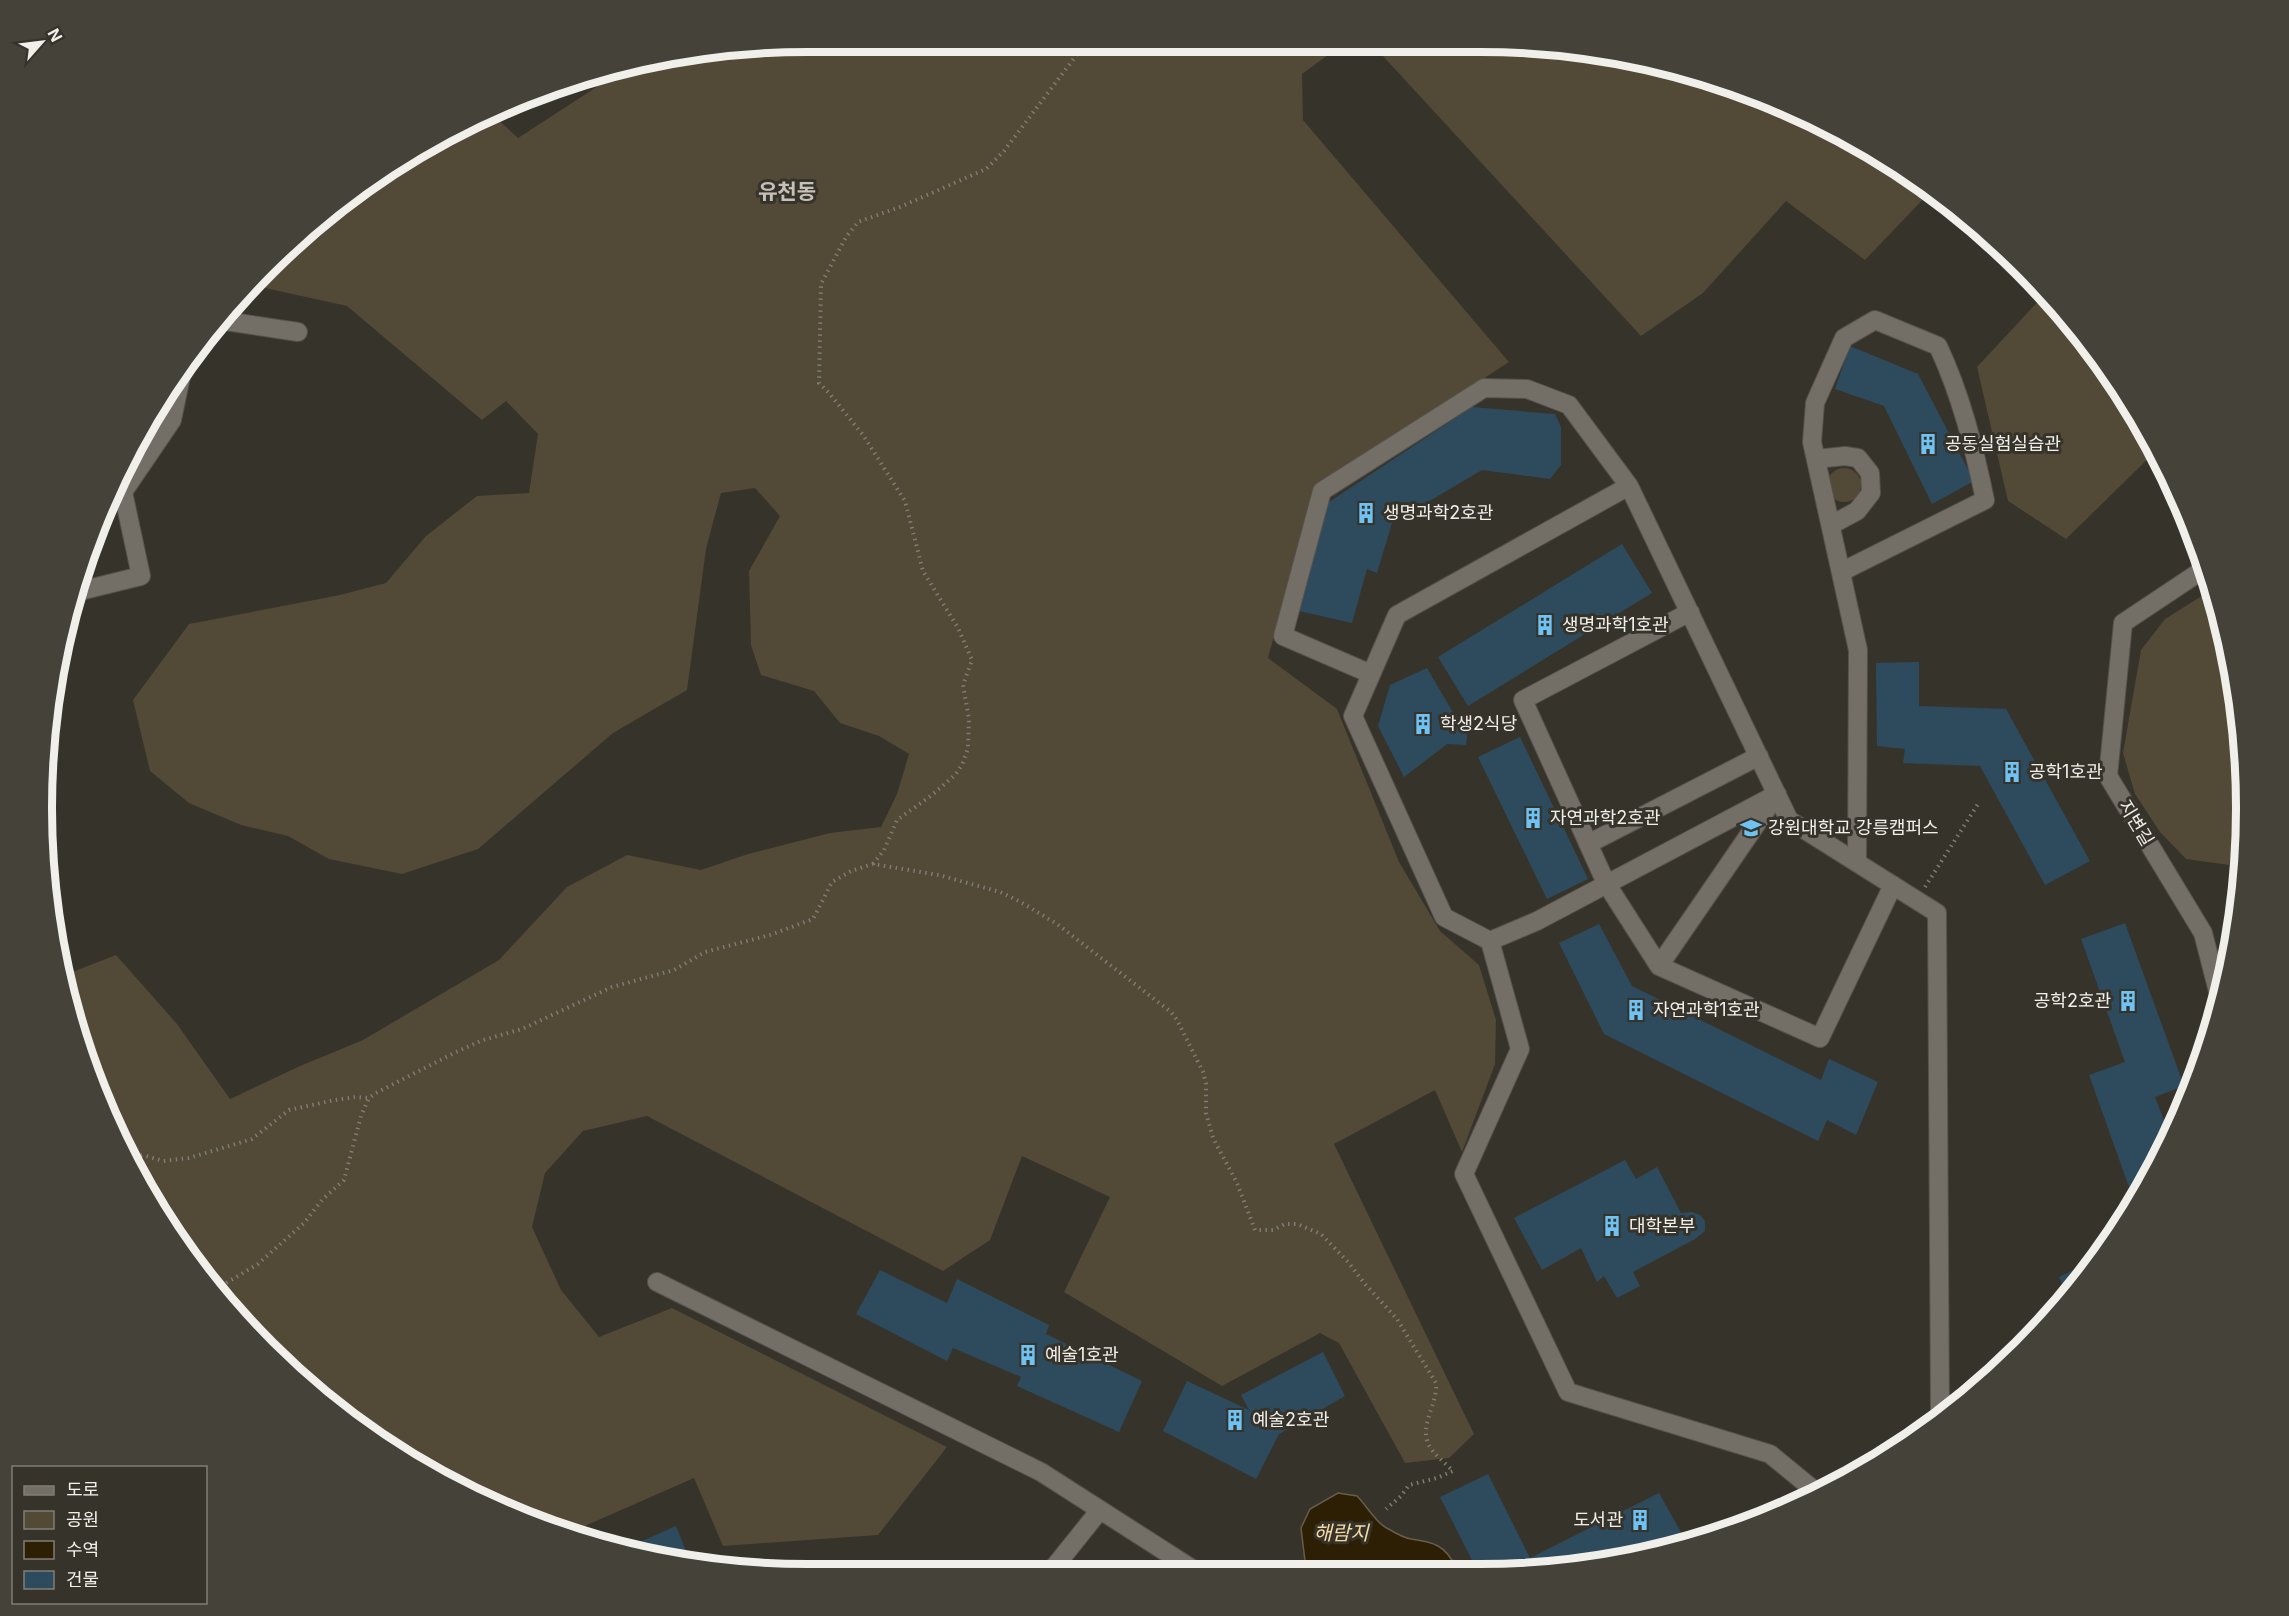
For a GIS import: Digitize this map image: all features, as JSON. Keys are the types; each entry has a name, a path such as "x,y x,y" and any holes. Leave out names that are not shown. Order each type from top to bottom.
{"street":[{"path":"1841,572 1985,500 1975,454 1953,377 1938,346 1875,320 1844,338 1815,403 1812,442 1858,650 1857,862"},
{"path":"230,322 298,332"},
{"path":"1371,674 1283,636 1322,490 1484,388 1527,389 1569,405 1629,486 1789,819 1938,913 1940,1408"},
{"path":"85,590 141,576 123,492 172,420 178,391"},
{"path":"1816,459 1845,456 1858,458 1870,473 1871,493 1857,511 1831,525"},
{"path":"1629,486 1397,615 1353,716 1444,917 1490,941 1520,1049 1464,1174 1568,1392 1770,1454 1811,1488"},
{"name":"지변길","path":"2198,573 2123,623 2108,776 2203,933 2216,983"},
{"path":"1690,612 1523,700 1606,883 1659,966 1820,1038 1893,885"},
{"path":"1588,843 1759,756"},
{"path":"1490,941 1537,921 1777,794"},
{"path":"1659,966 1777,794"},
{"path":"657,1282 1041,1472 1185,1564"},
{"path":"1058,1564 1100,1510"}],"path":[{"path":"873,864 884,850 897,820 932,795 955,775 962,765 968,748 969,719 963,685 972,660 958,628 923,571 905,501 863,435 819,383 821,284 846,237 858,222 900,207 986,169 1005,151 1079,52"},
{"path":"1917,900 1978,804"},
{"path":"138,1156 143,1155 163,1161 189,1158 252,1138 289,1110 335,1100 369,1098 456,1052 483,1040 522,1029 612,987 674,970 705,952 770,935 813,920 832,882 873,864 939,875 1000,892 1020,901 1057,924 1171,1012 1203,1072 1206,1084 1206,1113 1213,1138 1237,1183 1255,1230 1273,1230 1285,1224 1298,1224 1321,1234 1397,1319 1436,1383 1437,1392 1425,1433 1428,1445 1453,1471 1437,1478 1409,1485 1401,1496 1386,1509"},
{"path":"223,1285 258,1264 304,1223 322,1200 344,1180 361,1116 369,1098"}],"green space":[{"path":"808,52 1332,52 1302,74 1303,120 1509,362 1314,489 1268,658 1337,709 1399,862 1440,931 1479,965 1496,1020 1495,1064 1462,1152 1435,1090 1334,1144 1474,1434 1449,1458 1405,1463 1339,1343 1320,1333 1222,1386 1064,1292 1110,1197 1022,1156 990,1240 943,1271 647,1116 583,1131 545,1173 532,1227 561,1290 599,1337 672,1308 947,1447 878,1535 723,1546 694,1478 580,1528 519,1506 474,1486 388,1436 348,1407 310,1376 240,1306 180,1228 130,1142 110,1097 78,1004 71,973 116,955 177,1024 230,1099 363,1040 499,960 567,887 627,855 701,870 748,854 830,833 881,827 897,794 909,754 879,736 840,723 814,691 761,675 751,645 749,571 780,516 755,488 721,493 706,549 687,690 613,733 478,849 402,874 329,859 288,836 241,825 189,803 150,771 133,700 189,624 340,595 386,583 426,536 477,496 529,493 538,434 506,401 482,420 347,306 262,287 310,240 348,209 388,180 430,154 498,119 518,138 609,79 709,59"},
{"path":"1379,52 1530,54 1580,59 1677,78 1770,110 1815,130 1859,154 1925,197 1865,260 1786,201 1703,293 1641,336"},
{"path":"2040,300 2080,348 2109,388 2150,457 2066,539 2008,501 1977,367"},
{"path":"1844,468 1856,473 1861,485 1856,497 1844,502 1832,497 1827,485 1832,473"},
{"path":"2205,594 2222,661 2235,759 2235,857 2229,865 2186,859 2160,832 2135,794 2123,753 2141,650 2165,619"}],"water":[{"name":"해람지","path":"1338,1493 1357,1496 1381,1524 1408,1538 1438,1546 1448,1554 1454,1564 1305,1564 1301,1528 1310,1509"}],"building":[{"name":"공동실험실습관","path":"1850,346 1918,374 1974,481 1932,504 1884,406 1835,389"},
{"name":"생명과학2호관","path":"1472,407 1555,414 1561,427 1561,465 1550,479 1482,470 1392,523 1377,573 1367,569 1352,623 1299,611 1326,504"},
{"name":"생명과학1호관","path":"1622,544 1652,593 1468,706 1438,657"},
{"name":"공학1호관","path":"1919,662 1919,706 2006,709 2090,861 2045,885 1980,766 1903,763 1905,749 1877,746 1876,663"},
{"name":"학생2식당","path":"1427,668 1455,716 1469,721 1466,745 1447,744 1404,777 1378,726 1390,685"},
{"name":"자연과학2호관","path":"1520,737 1588,879 1547,899 1478,757"},
{"name":"공학2호관","path":"2125,923 2184,1085 2155,1097 2166,1126 2131,1193 2089,1075 2125,1062 2081,939"},
{"name":"자연과학1호관","path":"1599,924 1632,986 1821,1080 1829,1059 1878,1082 1856,1135 1827,1120 1818,1141 1604,1034 1559,943"},
{"name":"대학본부","path":"1625,1160 1636,1179 1657,1167 1681,1213 1692,1212 1700,1215 1705,1221 1705,1231 1695,1239 1633,1272 1640,1286 1617,1298 1604,1276 1597,1282 1581,1248 1542,1270 1514,1218"},
{"path":"2081,1267 2064,1288 2059,1277"},
{"name":"예술1호관","path":"880,1270 947,1303 957,1279 1049,1325 1046,1334 1142,1381 1119,1432 1017,1386 1021,1377 953,1348 947,1361 856,1314"},
{"name":"예술2호관","path":"1323,1352 1345,1396 1279,1434 1256,1479 1163,1431 1187,1381 1249,1410 1241,1395"},
{"name":"도서관","path":"1488,1474 1530,1558 1659,1493 1683,1536 1580,1557 1474,1564 1440,1497"},
{"path":"676,1526 687,1553 661,1549 637,1544"}],"place":[{"name":"공동실험실습관","path":"1928,444"},
{"name":"생명과학2호관","path":"1366,513"},
{"name":"생명과학1호관","path":"1545,625"},
{"name":"학생2식당","path":"1423,724"},
{"name":"공학1호관","path":"2012,772"},
{"name":"자연과학2호관","path":"1533,818"},
{"name":"강원대학교 강릉캠퍼스","path":"1751,828"},
{"name":"공학2호관","path":"2128,1001"},
{"name":"자연과학1호관","path":"1636,1010"},
{"name":"대학본부","path":"1612,1226"},
{"name":"예술1호관","path":"1028,1355"},
{"name":"예술2호관","path":"1235,1420"},
{"name":"도서관","path":"1640,1520"}],"district":[{"name":"유천동","path":"787,192"}]}
